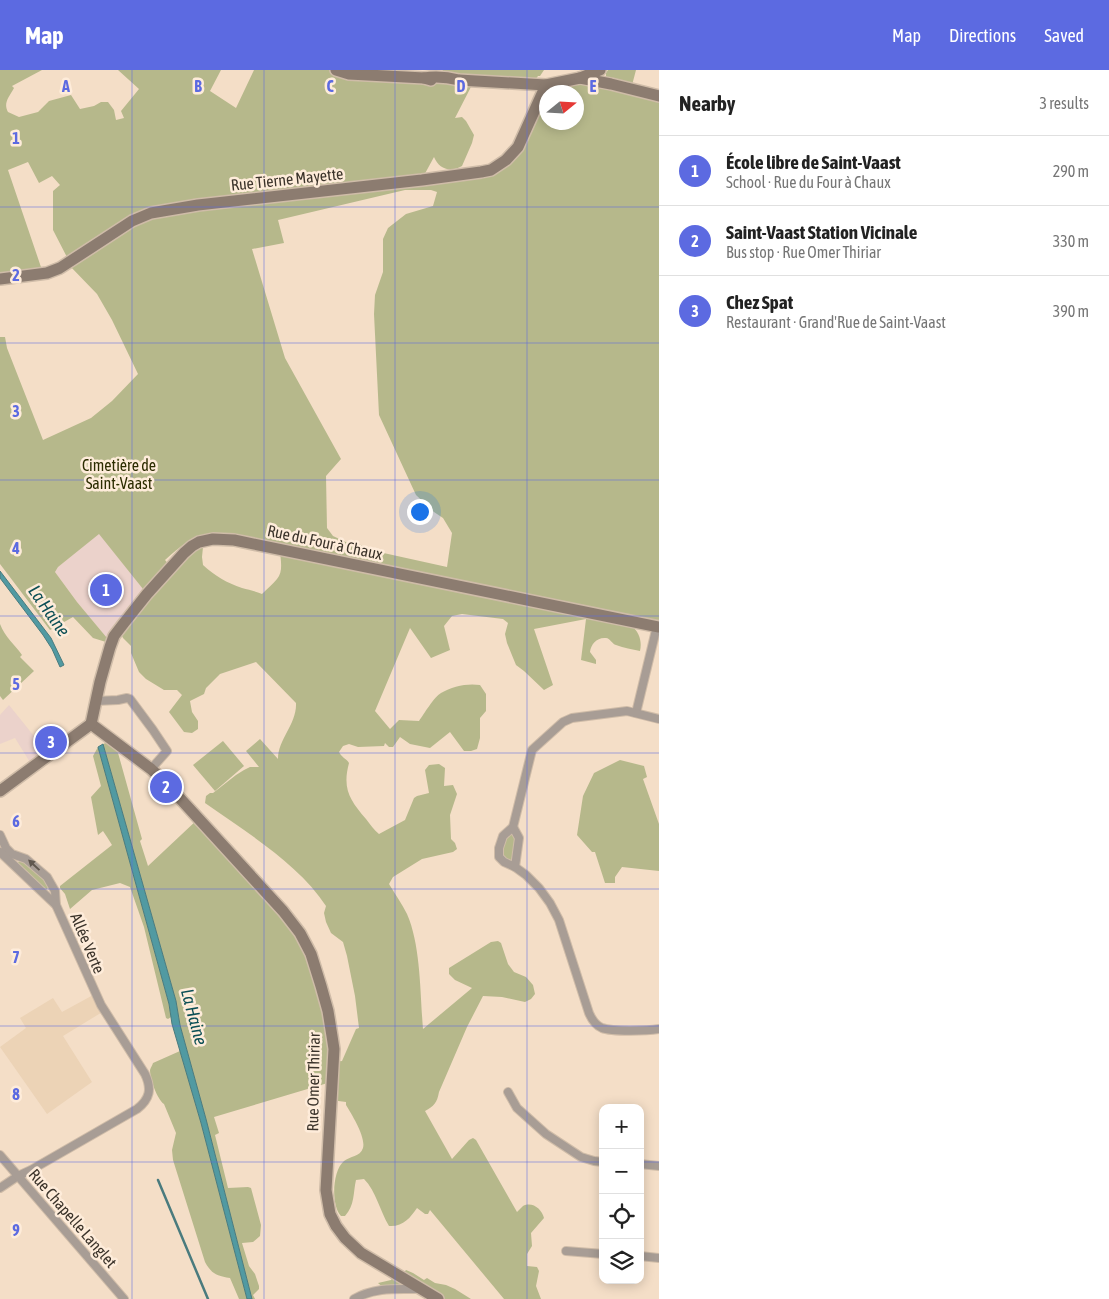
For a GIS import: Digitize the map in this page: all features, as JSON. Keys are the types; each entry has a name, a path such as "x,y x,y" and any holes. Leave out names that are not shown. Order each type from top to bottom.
{"street":[{"path":"336,70 349,74 424,78 449,77 459,80 546,85 580,78 600,70"},
{"path":"580,78 659,96"},
{"name":"Rue Tierne Mayette","path":"0,279 47,273 60,268 132,222 151,214 198,206 491,170 506,160 518,147 539,100"},
{"name":"Rue du Four à Chaux","path":"91,724 110,646 119,630 147,594 184,553 200,542 213,538 224,538 658,626"},
{"path":"636,713 658,626"},
{"path":"96,702 130,699 166,750 150,769"},
{"path":"659,720 627,711 572,718 563,722 539,742 530,754 513,827 503,836 499,853 502,860 526,875 539,888 556,915 589,1013 596,1025 607,1030 659,1029"},
{"path":"0,791 91,724"},
{"name":"Rue Omer Thiriar","path":"91,724 165,782 293,922 306,942 322,986 334,1049 326,1190 330,1214 340,1231 355,1249 438,1299"},
{"path":"513,827 519,838 515,867"},
{"name":"Allée Verte","path":"0,835 6,848 12,854 26,858 47,878 55,891 56,905 94,992 104,1011 145,1074 149,1086 147,1099 137,1109 18,1176"},
{"name":"Allée Verte","path":"0,852 56,905"},
{"path":"508,1092 517,1108 546,1134 580,1157 599,1161"},
{"name":"Rue Chapelle Langlet","path":"0,1155 124,1299"},
{"path":"644,1164 659,1166"},
{"path":"0,1188 18,1176"},
{"path":"566,1251 599,1254"},
{"path":"644,1256 659,1258"},
{"path":"354,1299 363,1294 378,1290 420,1289"}],"shaded area":[{"path":"99,533 147,594 111,643 55,572 58,567"},
{"path":"9,705 46,751 33,767 15,738 0,744 0,715"},
{"path":"95,994 104,1011 63,1036 92,1082 47,1114 0,1047 26,1028 20,1018 53,998 62,1012"}],"green space":[{"name":"Cimetière de Saint-Vaast","path":"0,70 42,70 12,86 14,88 7,100 6,106 8,112 19,117 38,112 49,101 71,95 80,109 94,106 101,102 108,102 114,110 116,120 124,118 121,111 139,89 118,70 221,70 210,91 236,108 254,70 370,70 439,77 443,70 544,70 535,80 474,81 455,118 462,117 474,135 462,166 445,169 434,157 422,179 481,172 506,160 539,98 539,130 584,130 584,85 546,85 606,78 608,70 636,70 631,89 659,96 659,627 631,626 640,637 640,651 616,645 607,638 597,640 590,652 596,660 596,664 581,660 586,619 534,629 553,685 544,690 516,665 505,634 508,623 503,619 462,614 452,616 444,626 450,650 431,658 410,628 375,711 390,729 399,720 419,721 435,698 445,691 470,684 480,685 486,694 486,711 480,718 480,738 477,749 464,751 450,732 430,748 410,744 400,737 393,747 389,747 385,743 384,746 358,747 349,744 343,746 339,752 349,763 346,780 349,794 360,812 379,834 405,820 414,798 429,793 425,770 429,765 439,764 445,768 444,786 453,785 457,794 450,815 451,839 457,849 453,852 422,859 393,877 389,884 407,914 412,927 419,970 423,1029 472,988 455,980 449,974 449,968 491,942 498,941 501,943 508,964 514,972 526,977 533,985 535,994 525,1002 502,997 483,996 467,1027 436,1102 425,1111 452,1159 473,1138 476,1140 517,1212 523,1206 530,1204 541,1212 544,1218 531,1233 532,1246 527,1254 527,1266 537,1267 539,1271 536,1286 541,1299 504,1299 430,1210 428,1214 425,1214 417,1208 402,1223 389,1226 372,1189 364,1179 356,1180 351,1208 345,1216 341,1216 334,1197 337,1172 346,1159 362,1151 363,1143 361,1132 346,1102 331,1100 331,1082 214,1117 219,1133 215,1135 228,1188 251,1188 261,1225 260,1236 253,1242 242,1243 249,1266 255,1274 259,1286 259,1289 253,1295 255,1299 252,1299 180,1025 176,1001 103,744 113,740 115,742 148,866 198,819 283,911 311,954 333,1062 342,1061 356,1029 359,1028 347,956 343,942 331,933 326,922 324,913 326,906 315,891 287,863 205,803 206,796 213,793 236,775 250,767 259,767 246,751 260,739 278,759 281,745 294,718 296,703 256,662 220,674 206,688 204,694 190,701 192,712 198,721 198,729 192,733 184,732 169,712 182,695 177,690 164,690 146,679 139,672 131,653 131,646 123,638 119,630 147,594 99,534 58,567 55,572 107,638 106,642 93,638 73,617 50,630 0,564 0,337 5,337 7,348 43,440 91,418 112,401 138,374 97,294 68,264 70,263 53,230 53,191 60,185 52,176 39,183 28,162 8,170 43,273 0,279","holes":["405,190 431,190 437,192 433,206 406,214 388,228 383,239 383,272 375,295 374,314 379,415 416,495 443,518 452,533 447,567 370,550 359,544 348,543 333,536 327,528 326,476 341,459 285,358 252,249 284,243 278,220","229,533 287,545 280,549 281,568 279,576 274,583 262,594 231,584 203,565 203,547 192,546 171,567 165,560 188,542 200,536"]},
{"path":"0,624 7,637 22,655 20,657 34,671 3,700 0,696"},
{"path":"223,741 244,766 215,791 193,765"},
{"path":"98,747 169,1004 171,1017 168,1019 166,1018 144,927 130,887 120,883 92,890 70,909 65,894 60,888 60,886 112,845 103,831 98,835 91,797 101,786 93,756"},
{"path":"620,760 644,766 647,777 643,779 659,824 659,871 622,867 615,877 615,883 605,883 595,852 592,852 577,835 583,796 594,773"},
{"path":"510,834 516,838 513,859 510,861 505,860 501,855 504,839"},
{"path":"22,860 44,880 47,889 18,865 17,863"},
{"path":"180,1051 247,1299 239,1299 230,1278 215,1273 209,1269 205,1262 173,1160 172,1150 176,1133 164,1104 154,1089 150,1070 153,1063"},
{"path":"406,1270 424,1280 427,1278 435,1283 455,1289 471,1299 435,1299 420,1289 385,1289 378,1283 391,1280 395,1274 400,1277"}],"water":[{"path":"0,571 51,638 64,665 60,667 43,635 0,578"},
{"path":"103,744 176,1001 180,1025 252,1299 247,1299 201,1123 172,1024 169,1004 98,747"}],"waterway":[{"path":"158,1180 208,1299"}],"place":[{"name":"École libre de Saint-Vaast","path":"106,590"},
{"name":"Chez Spat","path":"51,742"},
{"name":"Saint-Vaast Station Vicinale","path":"166,787"}],"water label":[{"name":"La Haine","path":"49,611"},
{"name":"La Haine","path":"194,1017"}]}
